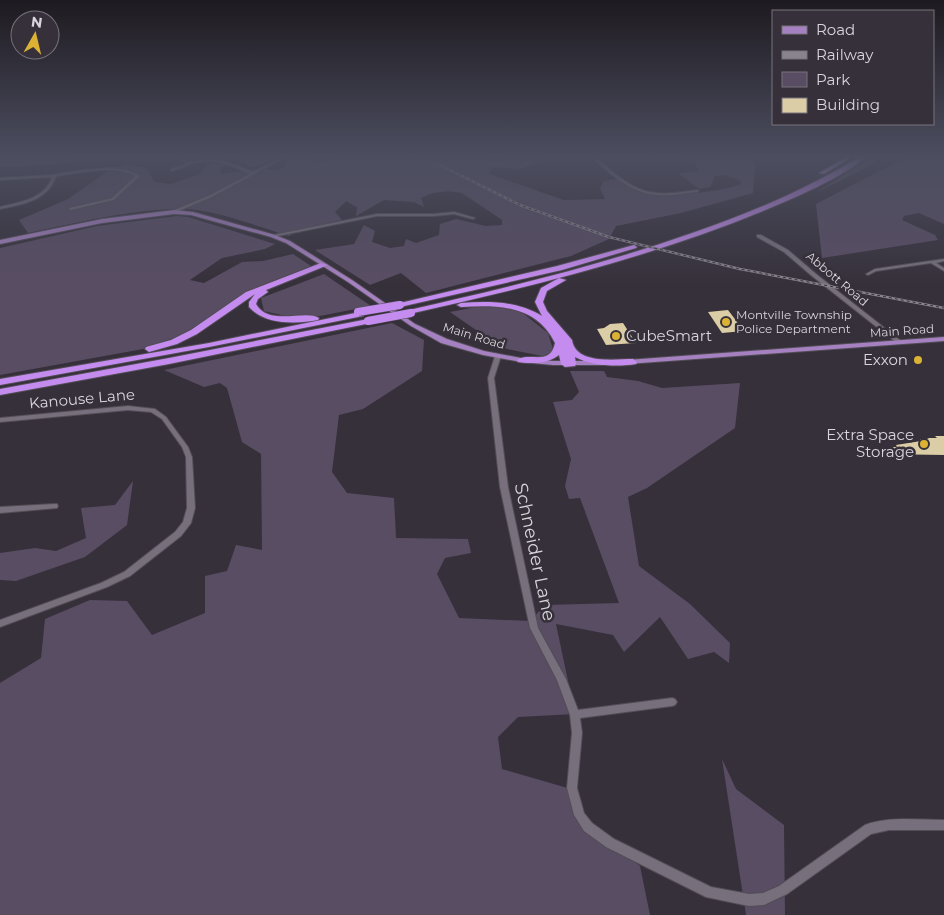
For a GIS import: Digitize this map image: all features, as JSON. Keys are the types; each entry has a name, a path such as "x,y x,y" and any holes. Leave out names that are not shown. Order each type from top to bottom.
{"highway":[{"path":"0,381 200,346 400,305 581,262 682,232 767,199"},
{"path":"633,362 589,360 577,355 571,348 566,336 541,309 539,299 542,293 550,285 560,280 708,230 785,199"},
{"path":"410,313 543,280 633,255"},
{"path":"326,266 262,292 254,299 253,307 264,314 290,319 359,313"},
{"path":"0,381 166,345 200,329 249,294 326,266"},
{"path":"0,392 186,358 410,313 466,305 489,304 511,306 531,312 540,318 560,340 568,364"},
{"path":"521,360 552,358 557,353 560,340"},
{"path":"568,364 571,348"}],"main road":[{"name":"Main Road","path":"0,242 102,221 174,212 197,215 288,242 422,330 450,343 521,360 568,364 633,362 943,340"}],"street":[{"path":"0,208 34,199"},
{"path":"71,210 113,199"},
{"path":"174,212 205,199"},
{"path":"273,236 371,215 454,213 473,218"},
{"name":"Abbott Road","path":"759,236 786,251 899,342"},
{"path":"868,274 875,270 944,260"},
{"path":"932,262 944,270"},
{"name":"Schneider Lane","path":"498,356 492,372 493,402 504,487 534,628 561,680 575,715 578,728 572,788 574,802 583,821 599,836 610,843 710,893 749,900 764,899 783,890 870,829 889,825 944,825"},
{"name":"Kanouse Lane","path":"0,420 128,408 153,410 164,418 185,447 189,457 191,508 188,523 178,534 127,574 104,585 0,624"},
{"path":"0,510 54,506"},
{"path":"575,715 672,702"}],"green space":[{"path":"68,199 421,199 424,207 414,202 384,200 356,216 357,207 346,201 335,212 342,220 300,230 289,236 221,215 182,209 124,214 28,233 19,220"},
{"path":"470,199 732,199 681,213 616,226 609,239 571,256 426,293 401,273 370,285 315,250 354,244 364,225 375,231 372,242 390,248 404,246 406,239 416,243 439,235 440,224 456,219 486,226 502,225 502,220"},
{"path":"826,199 944,199 944,224 919,213 904,216 902,220 935,235 938,240 822,258 816,204"},
{"path":"177,216 188,217 275,244 265,249 222,258 190,280 204,283 242,262 263,261 293,254 311,266 253,289 184,334 143,349 0,375 0,248 97,226"},
{"path":"324,274 371,306 320,316 290,317 264,311 261,298"},
{"path":"487,305 520,311 548,333 553,349 578,357 542,356 502,348 450,312"},
{"path":"392,323 424,340 422,371 363,409 339,415 332,472 347,493 394,498 396,538 468,539 471,553 445,558 437,574 459,618 531,621 544,605 619,603 580,498 569,499 565,486 571,459 553,402 572,400 579,392 570,371 604,371 607,377 638,381 662,388 740,383 735,428 647,488 628,497 639,566 690,604 730,643 729,663 714,652 688,659 660,617 624,652 613,635 556,624 575,714 518,717 498,737 502,769 571,789 575,814 640,866 650,915 0,915 0,683 41,658 45,619 90,600 127,601 152,635 205,613 205,576 227,571 236,545 262,550 261,454 242,442 227,388 220,383 204,387 164,370"},
{"path":"133,481 127,525 85,557 16,581 0,580 0,553 35,548 56,551 86,538 81,508 115,505"},
{"path":"722,759 736,789 784,825 785,915 746,915"}],"building":[{"name":"Montville Township Police Department","path":"728,310 744,331 722,333 708,312"},
{"name":"CubeSmart","path":"623,323 636,343 606,345 597,329 604,328 610,324"},
{"name":"Extra Space Storage","path":"935,436 944,436 944,455 884,454 880,448 890,449 888,447 897,447 896,445 921,441 920,439 937,438"}],"railway":[{"path":"507,199 609,237 740,269 944,308"}],"place":[{"name":"Montville Township Police Department","path":"726,322"},
{"name":"CubeSmart","path":"616,336"},
{"name":"Exxon","path":"918,360"},
{"name":"Extra Space Storage","path":"924,444"}]}
